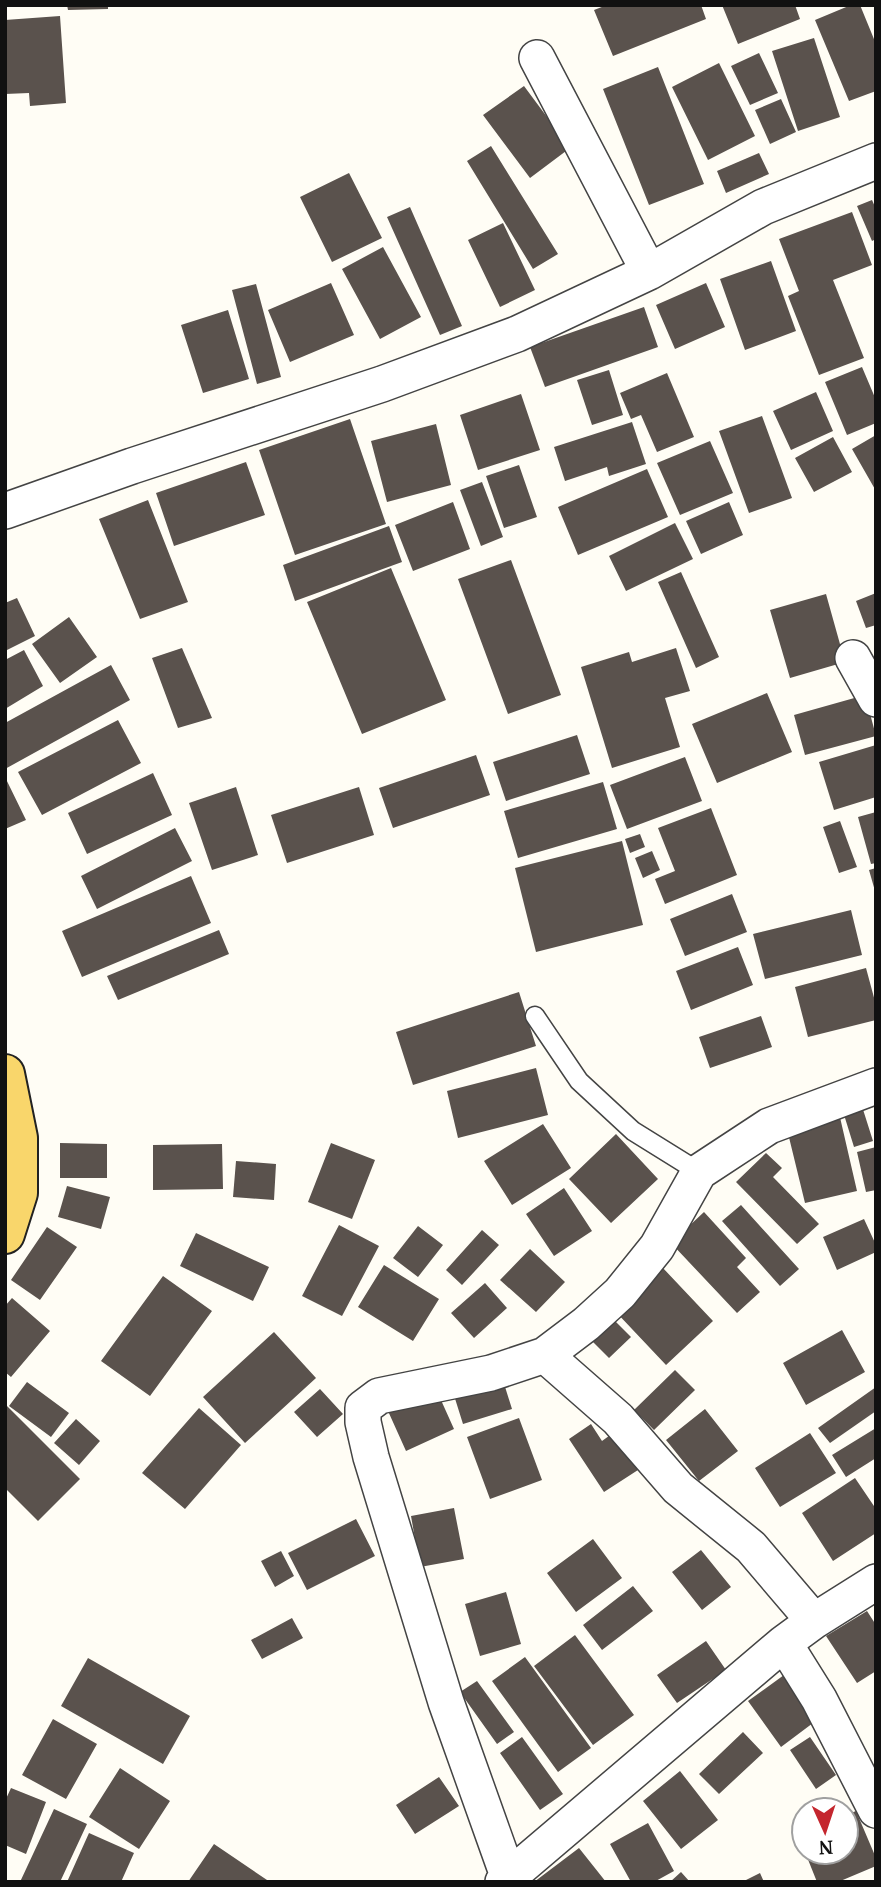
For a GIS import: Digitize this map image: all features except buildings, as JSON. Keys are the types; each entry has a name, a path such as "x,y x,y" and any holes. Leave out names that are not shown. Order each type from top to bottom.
{"main road":[{"path":"5,1074 18,1138 18,1193 5,1234"}],"street":[{"path":"537,58 649,272"},
{"path":"5,511 132,466 382,384 517,334 649,272 763,207 876,161"},
{"path":"852,658 876,699"},
{"path":"876,1086 769,1126 699,1172 657,1247 620,1293 586,1324 545,1355 491,1373 379,1396 363,1408 363,1422 371,1457 446,1702 505,1879 784,1643 876,1582"},
{"path":"545,1355 618,1419 678,1488 751,1547 814,1621"},
{"path":"784,1643 819,1699 876,1810"}],"lane":[{"path":"535,1016 579,1081 633,1131 699,1172"}]}
